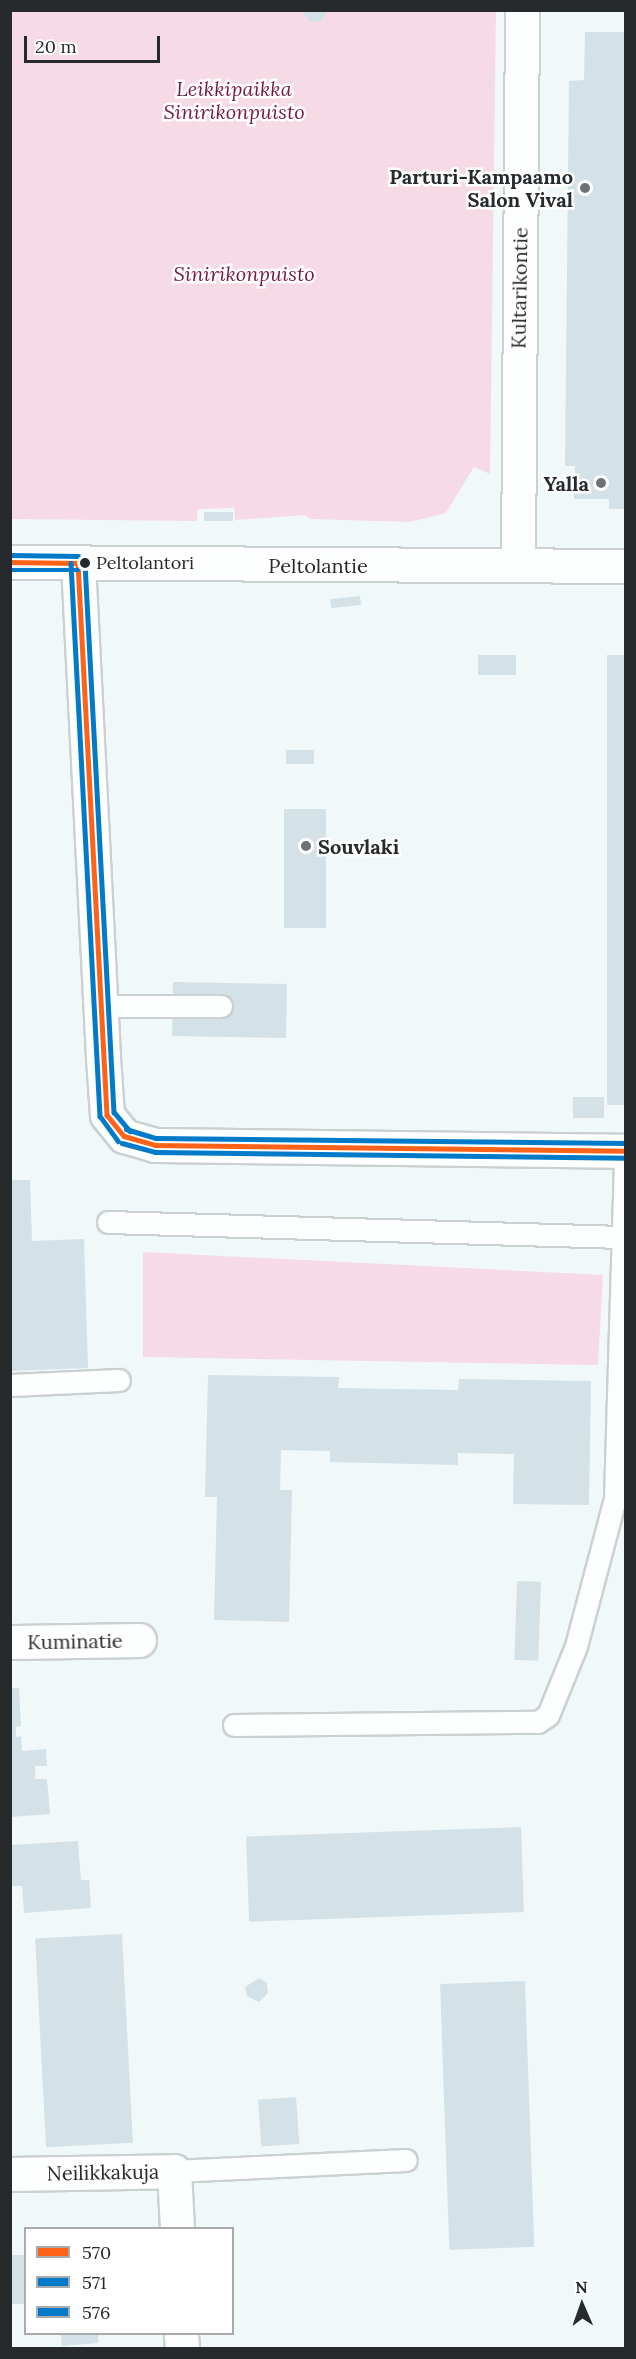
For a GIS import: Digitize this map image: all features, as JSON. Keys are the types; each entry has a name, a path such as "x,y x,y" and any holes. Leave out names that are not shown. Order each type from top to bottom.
{"street":[{"name":"Kultarikontie","path":"518,565 522,10"},
{"name":"Peltolantie","path":"10,562 626,566"},
{"path":"78,563 107,1115 124,1136 155,1144 625,1151"},
{"name":"Kuminatie","path":"10,1642 139,1641"},
{"name":"Neilikkakuja","path":"10,2174 174,2171 177,2227"}],"lane":[{"path":"100,1006 221,1006"},
{"path":"234,1725 538,1722 548,1715 576,1646 615,1498 625,1151"},
{"path":"108,1222 623,1237"},
{"path":"10,1385 119,1380"},
{"path":"174,2171 406,2160"}],"green space":[{"name":"Sinirikonpuisto","path":"10,11 496,11 490,474 474,467 446,513 410,522 310,519 305,515 235,520 234,508 198,509 197,521 11,519"},
{"path":"143,1252 603,1275 598,1365 143,1357"}],"building":[{"path":"303,10 327,10 327,12 321,22 309,22"},
{"path":"585,32 626,32 626,509 609,509 609,499 574,499 575,466 565,466 569,81 584,80"},
{"path":"204,512 233,512 233,521 204,521"},
{"path":"360,596 361,605 331,608 330,599"},
{"path":"478,655 516,655 516,675 478,675"},
{"path":"607,655 626,655 626,1105 607,1105"},
{"path":"286,750 314,750 314,764 286,764"},
{"path":"284,809 326,809 326,928 284,928"},
{"path":"173,982 287,984 286,1038 172,1036"},
{"path":"573,1097 604,1097 604,1118 573,1118"},
{"path":"10,1180 30,1180 32,1241 84,1239 88,1368 10,1371"},
{"path":"208,1375 339,1377 338,1388 458,1390 459,1379 591,1381 589,1505 513,1504 514,1454 458,1453 458,1465 330,1462 330,1451 281,1450 280,1490 292,1490 289,1622 214,1620 217,1497 205,1497"},
{"path":"517,1581 541,1582 538,1661 514,1660"},
{"path":"10,1688 19,1688 21,1726 16,1727 16,1737 21,1736 22,1751 46,1749 47,1766 35,1766 35,1779 47,1779 50,1814 10,1817"},
{"path":"521,1827 524,1912 249,1922 246,1837"},
{"path":"78,1841 81,1880 89,1880 91,1908 24,1913 22,1886 10,1886 10,1845"},
{"path":"122,1934 133,2143 46,2147 35,1939"},
{"path":"259,1978 267,1983 268,1993 259,2002 247,1996 245,1987"},
{"path":"525,1981 534,2247 449,2250 440,1984"},
{"path":"296,2097 299,2144 261,2147 258,2100"},
{"path":"10,2255 24,2255 24,2304 10,2304"},
{"path":"61,2335 98,2335 98,2343 62,2346"}],"transit line":[{"name":"576","path":"10,555 78,556"},
{"name":"570","path":"10,562 78,563"},
{"name":"571","path":"71,563 100,1116 118,1141"},
{"name":"570","path":"78,563 107,1115 124,1136"},
{"name":"576","path":"85,563 114,1112 130,1131"},
{"name":"571","path":"10,570 78,570"},
{"name":"576","path":"126,1129 156,1138 626,1143"},
{"name":"570","path":"124,1136 155,1145 626,1151"},
{"name":"571","path":"122,1143 155,1152 626,1158"}],"place":[{"name":"Parturi-Kampaamo Salon Vival","path":"585,188"},
{"name":"Yalla","path":"601,483"},
{"name":"Peltolantori","path":"85,563"},
{"name":"Souvlaki","path":"306,846"}],"park label":[{"name":"Leikkipaikka Sinirikonpuisto","path":"234,100"}]}
